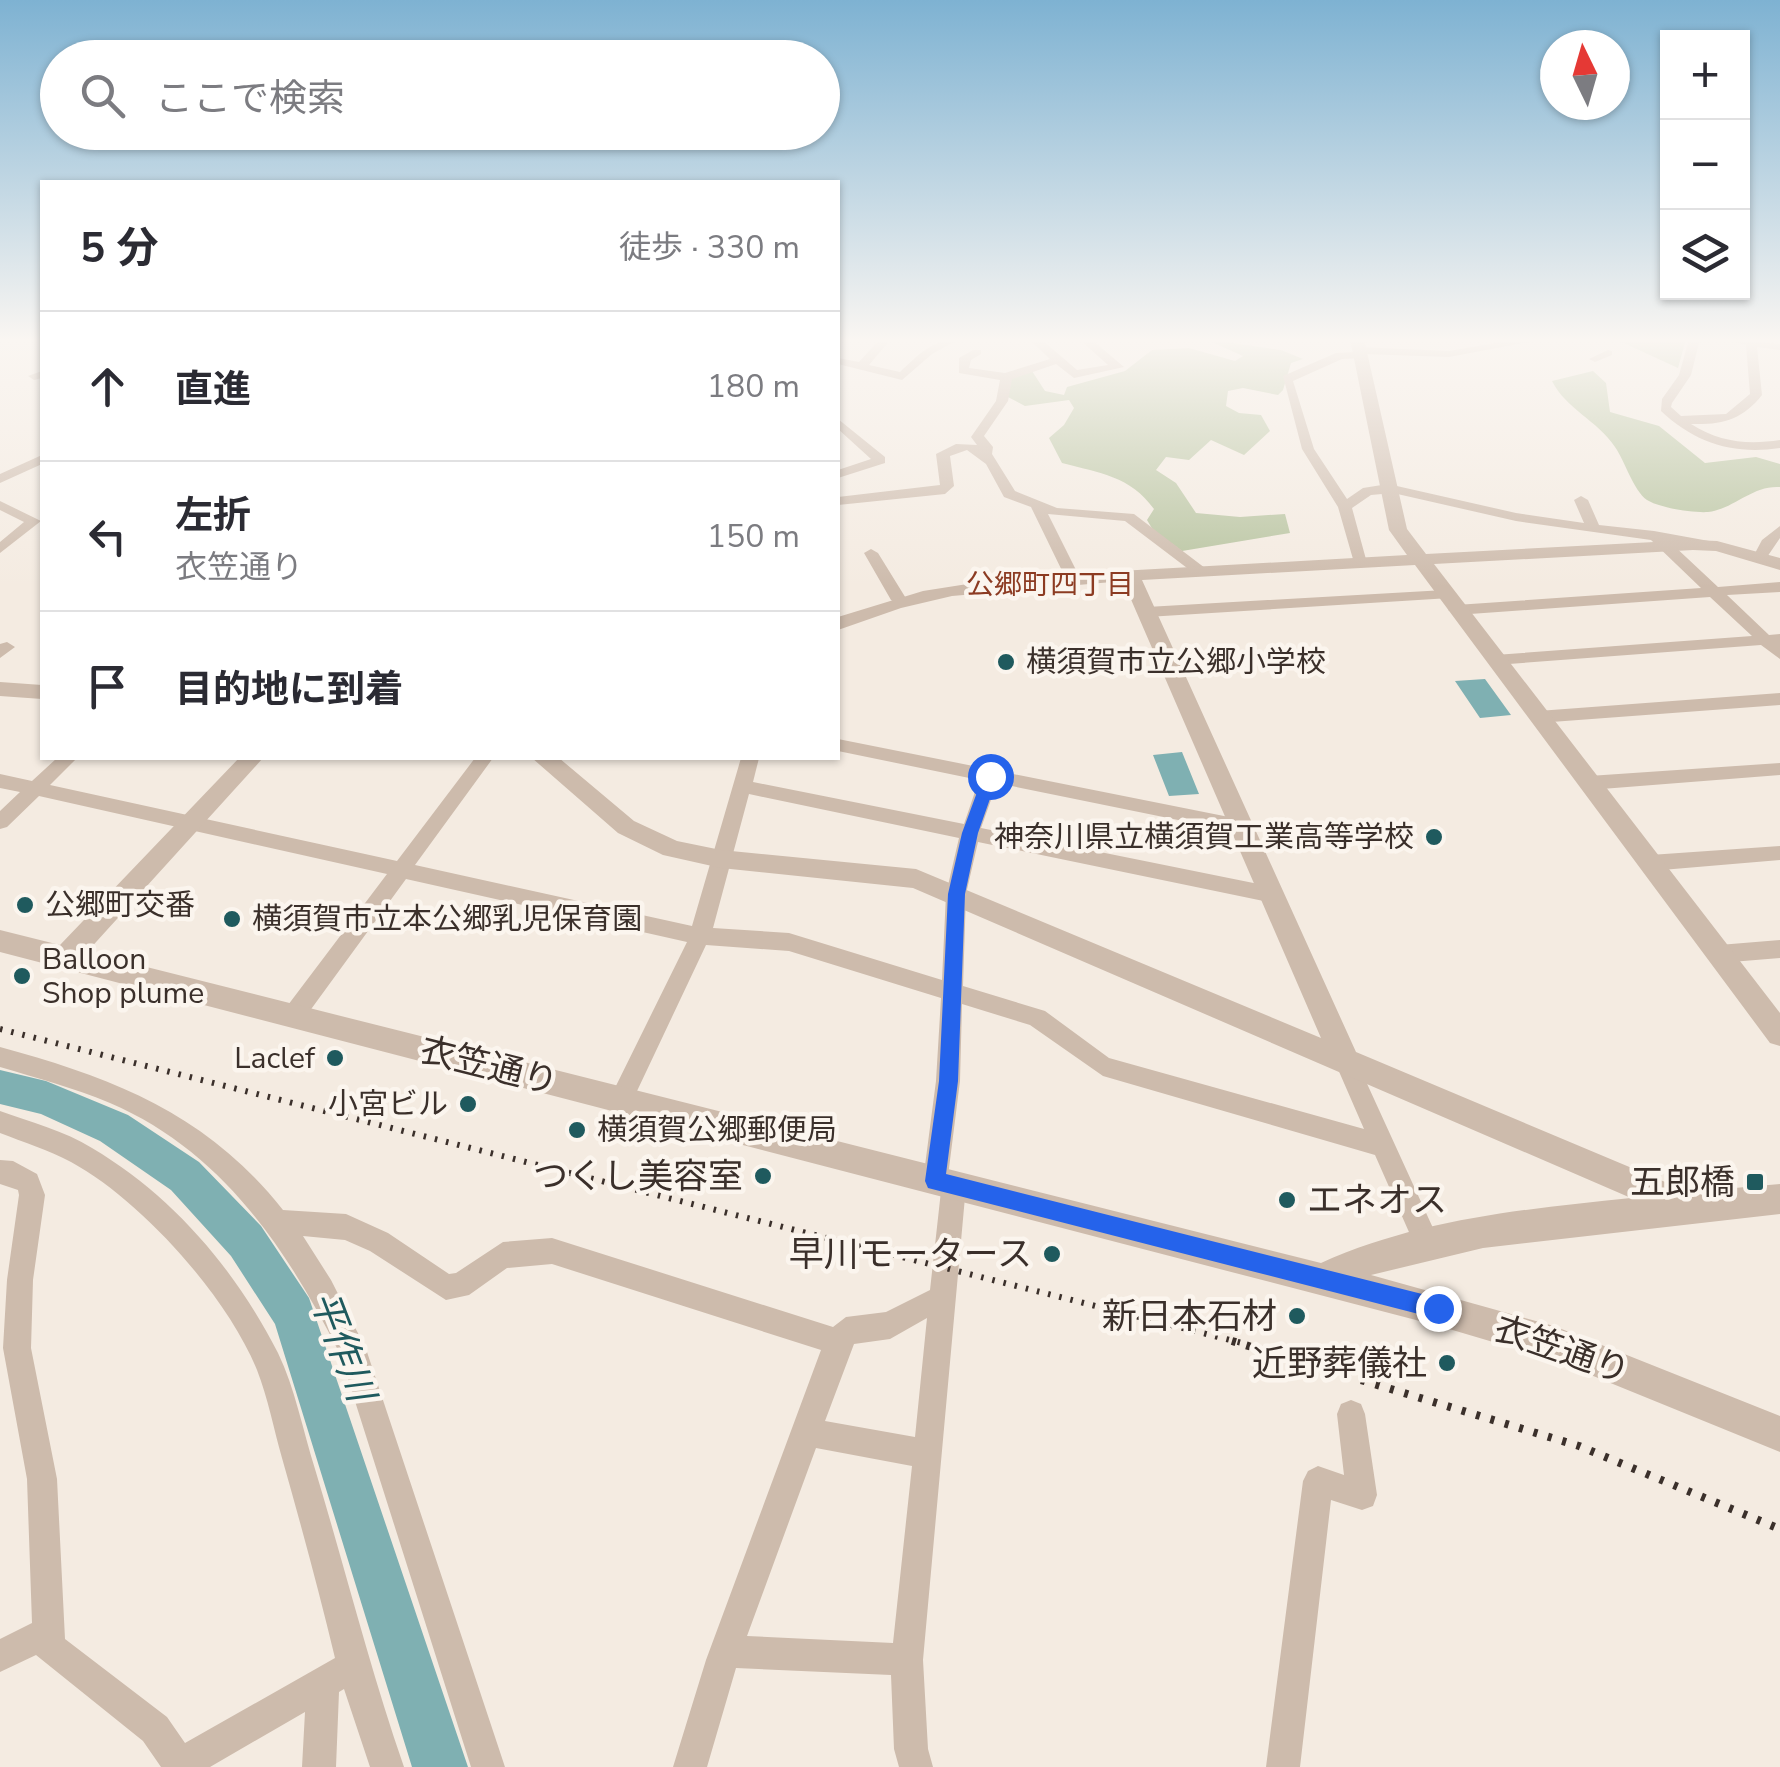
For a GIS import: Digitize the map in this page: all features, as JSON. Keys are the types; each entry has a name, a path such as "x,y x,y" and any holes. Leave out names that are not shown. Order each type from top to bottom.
{"street":[{"path":"986,453 988,447 977,437 988,421"},
{"path":"1300,421 1308,449 1345,506 1360,563"},
{"path":"1376,421 1398,530 1780,1034"},
{"path":"1680,421 1690,431 1730,445 1780,444"},
{"path":"840,426 880,460 840,473"},
{"path":"840,501 940,491 948,486 942,454 965,447 986,453 1009,494 1055,512 1129,517 1200,571"},
{"path":"0,479 40,460"},
{"path":"1345,506 1368,491 1430,492 1517,517 1653,533 1780,564"},
{"path":"1581,500 1592,526"},
{"path":"0,505 34,520 0,549"},
{"path":"1037,506 1072,578"},
{"path":"1760,557 1780,530"},
{"path":"1653,533 1714,592 1773,640 1780,654"},
{"path":"840,619 899,600 1019,581 1717,546"},
{"path":"871,553 899,600"},
{"path":"1130,574 1425,1240"},
{"path":"1147,612 1780,587"},
{"path":"1494,660 1773,640"},
{"path":"0,690 40,692"},
{"path":"1538,717 1780,699"},
{"path":"840,746 1242,826"},
{"path":"0,822 66,760"},
{"path":"65,958 250,760"},
{"path":"293,1016 483,760"},
{"path":"547,760 566,772 626,827 672,849 916,880 956,894 1684,1205"},
{"path":"621,1100 700,936 749,760"},
{"path":"1589,784 1780,769"},
{"path":"916,1767 911,1749 907,1660 941,1302 956,894 970,833 990,776"},
{"path":"0,781 700,936 789,942 1037,1018 1102,1066 1383,1146"},
{"path":"742,786 1272,895"},
{"path":"1650,863 1780,853"},
{"name":"衣笠通り","path":"0,941 1438,1308 1554,1344 1780,1434"},
{"path":"1719,954 1780,949"},
{"path":"0,1057 75,1077 138,1103 216,1154 281,1222 328,1298 352,1349 488,1767"},
{"path":"0,1122 79,1154 120,1180 175,1228 242,1316 269,1365 331,1574 353,1666 387,1767"},
{"path":"0,1172 13,1173 28,1182 32,1195 20,1280 17,1348 42,1479 49,1647 155,1729 182,1766 353,1666"},
{"path":"1320,1280 1372,1255 1425,1240 1684,1205 1780,1199"},
{"path":"281,1222 346,1227 379,1242 446,1288 460,1286 503,1254 552,1251 838,1342"},
{"path":"690,1767 726,1651 810,1433 838,1342 846,1331 890,1325 924,1305 941,1302"},
{"path":"1283,1767 1318,1481 1362,1495 1351,1414"},
{"path":"810,1433 926,1454"},
{"path":"0,1656 46,1634"},
{"path":"726,1651 907,1660"},
{"path":"320,1767 322,1686"}],"green space":[{"path":"1066,421 1265,421 1270,431 1244,455 1211,440 1189,460 1166,457 1156,470 1176,483 1196,513 1240,517 1285,514 1290,533 1182,551 1153,530 1147,520 1154,509 1135,489 1113,477 1062,463 1049,438"},
{"path":"1590,421 1643,421 1659,426 1705,463 1756,457 1780,464 1780,487 1761,490 1708,512 1660,505 1647,500 1638,489 1608,438"}],"water":[{"path":"1485,679 1511,715 1480,718 1455,681"},
{"path":"1182,752 1199,794 1169,796 1153,755"}],"waterway":[{"name":"平作川","path":"0,1087 46,1098 114,1128 185,1176 246,1241 294,1313 440,1767"}],"railway":[{"path":"0,1029 1242,1343"},
{"path":"1232,1341 1579,1446 1780,1529"}],"place":[{"name":"横須賀市立公郷小学校","path":"1006,662"},
{"name":"神奈川県立横須賀工業高等学校","path":"1434,837"},
{"name":"公郷町交番","path":"25,905"},
{"name":"横須賀市立本公郷乳児保育園","path":"232,919"},
{"name":"Balloon Shop plume","path":"22,976"},
{"name":"Laclef","path":"335,1058"},
{"name":"小宮ビル","path":"468,1104"},
{"name":"横須賀公郷郵便局","path":"577,1130"},
{"name":"つくし美容室","path":"763,1176"},
{"name":"五郎橋","path":"1755,1182"},
{"name":"エネオス","path":"1287,1200"},
{"name":"早川モータース","path":"1052,1254"},
{"name":"新日本石材","path":"1297,1316"},
{"name":"近野葬儀社","path":"1447,1363"}],"district":[{"name":"公郷町四丁目","path":"1050,585"}],"route":[{"path":"990,776 970,833 956,894 948,1081 936,1181 1438,1308"}]}
